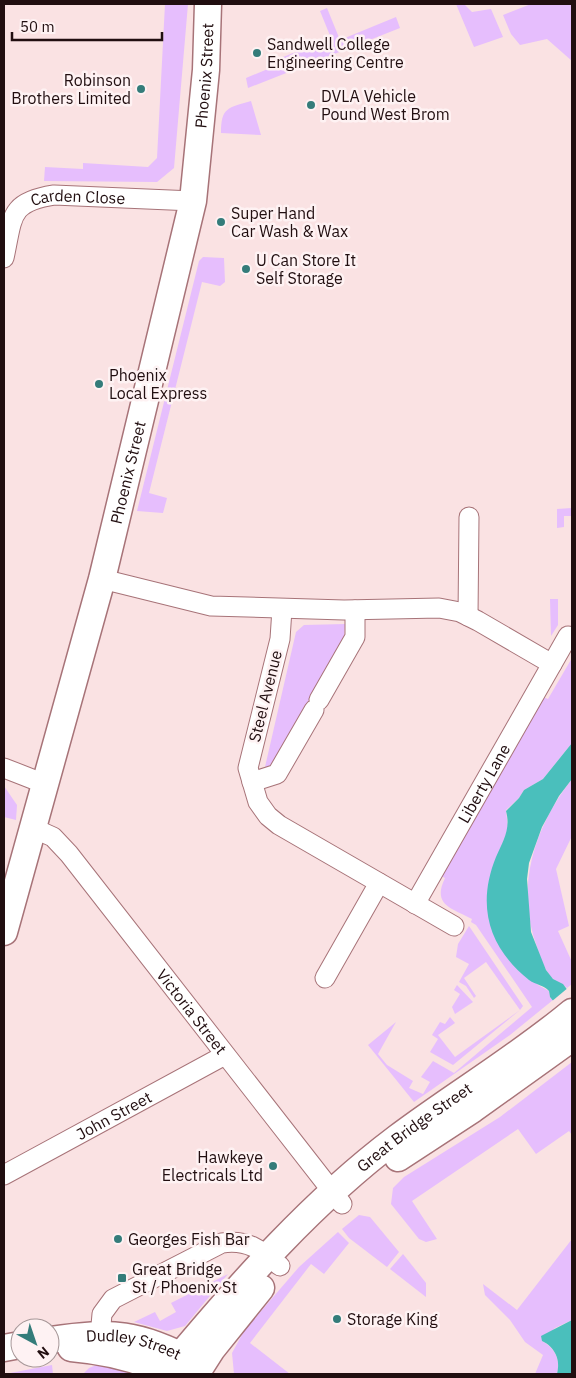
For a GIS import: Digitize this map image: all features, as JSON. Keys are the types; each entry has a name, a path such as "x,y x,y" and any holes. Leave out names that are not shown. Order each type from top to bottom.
{"main road":[{"name":"Phoenix Street","path":"4,932 102,579 193,201 206,70 208,4"},
{"name":"Great Bridge Street","path":"192,1370 274,1260 397,1138 567,1030"},
{"name":"Dudley Street","path":"60,1345 99,1343 116,1334 136,1337 192,1370"},
{"name":"Dudley Street","path":"60,1341 99,1343"}],"street":[{"name":"Carden Close","path":"4,258 13,217 12,205 32,198 54,195 193,201"},
{"path":"468,616 469,517"},
{"path":"102,579 210,606 355,610 439,608 468,616 552,664"},
{"name":"Steel Avenue","path":"282,609 280,639 248,768 258,802 268,816 278,825 454,926"},
{"path":"252,782 277,774 355,637 355,610"},
{"name":"Liberty Lane","path":"415,904 568,636"},
{"path":"4,768 45,784"},
{"name":"Victoria Street","path":"33,828 53,837 69,854 337,1199"},
{"path":"325,978 379,883"},
{"name":"John Street","path":"4,1175 225,1055"},
{"path":"99,1343 102,1314 113,1299 222,1243 238,1241 252,1244 274,1260"}],"shaded area":[{"path":"165,4 188,4 174,168 157,182 44,181 45,167 83,169 83,163 148,167 157,158"},
{"path":"456,4 464,4 472,12 491,9 503,37 474,47"},
{"path":"531,4 572,4 572,61 547,39 520,45 511,34 503,15"},
{"path":"327,8 340,40 396,17 400,28 248,88 246,78 275,66 273,61 331,38 320,11"},
{"path":"251,101 261,135 221,133 224,113 231,107"},
{"path":"203,257 224,258 225,282 220,286 202,282 149,493 167,498 163,513 137,511 199,261"},
{"path":"572,508 572,516 564,516 564,527 557,528 557,509"},
{"path":"550,599 558,599 558,625 551,636"},
{"path":"345,624 344,639 271,766 265,767 296,632 304,625"},
{"path":"572,658 572,743 543,779 524,790 519,798 506,810 508,829 490,878 538,985 549,991 550,997 553,1000 510,1035 414,1102 368,1045 396,1022 378,1054 387,1065 413,1081 409,1088 423,1094 430,1082 421,1077 433,1061 454,1073 532,1007 476,925 471,922 472,919 451,908 442,900 441,894 445,878 441,876 543,697 548,699"},
{"path":"572,779 572,836 556,869 569,926 558,931 572,962 572,984 567,988 552,978 538,951 531,924 528,880 538,838 547,817"},
{"path":"4,786 17,805 16,820 4,817"},
{"path":"469,926 523,1006 520,1010 486,962 464,978 476,996 474,998 466,986 459,982 469,964 456,957 458,944"},
{"path":"457,985 473,1002 455,1014 452,1007 460,994 454,990"},
{"path":"520,1010 453,1065 430,1052 438,1039 432,1035 440,1022 445,1024 450,1017 455,1023 438,1035 455,1057"},
{"path":"572,1062 572,1135 569,1131 536,1154 518,1129 412,1201 437,1239 426,1242 419,1239 391,1204 393,1188 404,1177 500,1117"},
{"path":"359,1215 370,1217 399,1252 387,1267 349,1238 342,1229"},
{"path":"338,1232 349,1243 324,1274 311,1264 250,1343 290,1374 234,1374 232,1353 244,1331 299,1267"},
{"path":"572,1239 572,1320 555,1328 542,1341 556,1355 558,1364 557,1374 535,1374 543,1355 525,1342 510,1320 485,1295 483,1284 517,1310"},
{"path":"403,1254 426,1283 426,1297 390,1269"},
{"path":"228,1274 185,1326 167,1331 134,1322 155,1312 160,1321 176,1312 171,1303"},
{"path":"109,1360 154,1374 84,1373 89,1368"},
{"path":"36,1368 52,1368 53,1374 5,1374"}],"water":[{"path":"572,743 572,779 559,796 542,827 529,863 527,879 531,932 546,970 553,979 563,984 572,996 572,1024 550,997 549,991 545,987 529,980 515,968 504,954 490,925 487,909 487,892 490,875 507,829 506,811 524,790 543,779"},
{"path":"572,1320 572,1374 557,1374 556,1354 554,1350 542,1341 541,1336"}],"pier":[{"path":"569,987 572,992 572,1027 551,1002"}],"place":[{"name":"Sandwell College Engineering Centre","path":"257,53"},
{"name":"Robinson Brothers Limited","path":"141,89"},
{"name":"DVLA Vehicle Pound West Brom","path":"311,105"},
{"name":"Super Hand Car Wash & Wax","path":"221,222"},
{"name":"U Can Store It Self Storage","path":"246,269"},
{"name":"Phoenix Local Express","path":"99,384"},
{"name":"Hawkeye Electricals Ltd","path":"273,1166"},
{"name":"Georges Fish Bar","path":"118,1239"},
{"name":"Great Bridge St / Phoenix St","path":"122,1278"},
{"name":"Storage King","path":"337,1319"}]}
